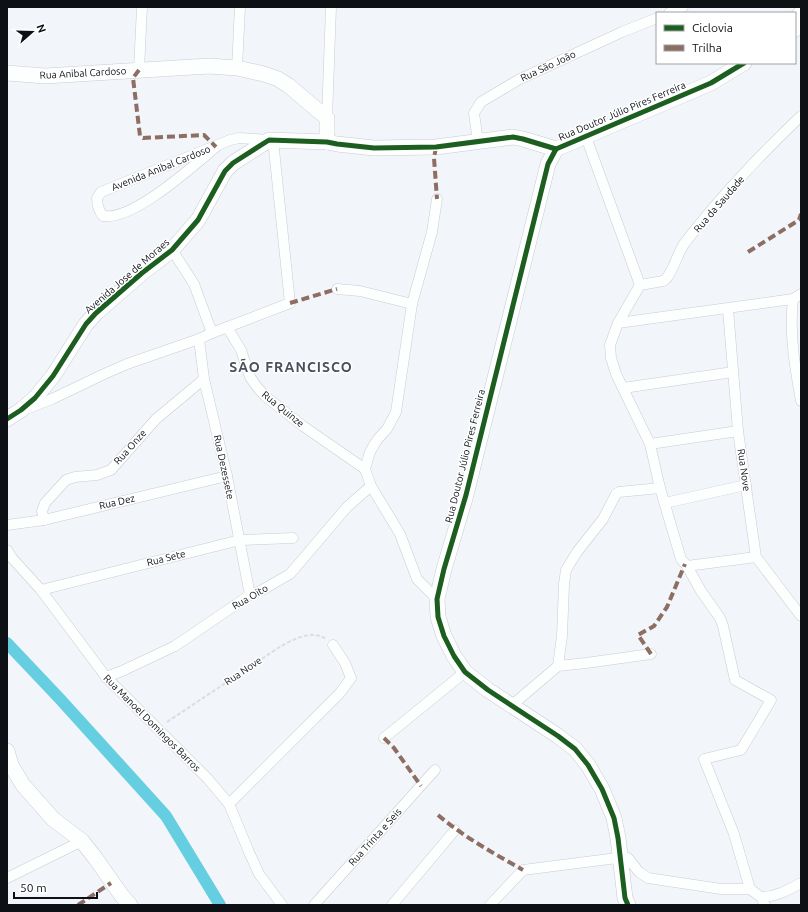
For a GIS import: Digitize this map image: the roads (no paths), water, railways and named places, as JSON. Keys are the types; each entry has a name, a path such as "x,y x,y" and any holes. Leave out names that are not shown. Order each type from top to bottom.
{"street":[{"path":"139,70 142,7"},
{"path":"237,68 240,7"},
{"path":"327,142 331,7"},
{"path":"671,12 683,7"},
{"name":"Rua São João","path":"478,142 474,113 481,102 518,80 622,32 656,18"},
{"name":"Rua Doutor Júlio Pires Ferreira","path":"628,905 625,898 614,818 602,790 588,765 575,749 558,736 511,706 465,672 454,656 444,636 438,617 437,599 444,569 466,495 548,164 556,149 711,82 742,64"},
{"name":"Rua Anibal Cardoso","path":"7,73 45,76 209,66 237,68 278,78 327,118"},
{"name":"Rua da Saudade","path":"640,285 663,282 666,279 683,247 712,209 774,142 801,116"},
{"path":"21,410 52,399 127,364 199,339 290,303 271,140 327,142 374,148 436,147 513,137 556,149"},
{"path":"586,137 640,285 618,323 610,345 611,358 616,374 650,444 660,488 682,559 701,591 720,618 735,680 771,700 741,750 704,760 734,834 750,889 763,901 801,883"},
{"name":"Avenida Anibal Cardoso","path":"216,147 170,186 128,212 108,217 103,216 100,212 97,205 97,198 101,192 216,147 230,140 239,138 271,140"},
{"name":"Avenida Jose de Moraes","path":"7,419 35,398 53,376 86,324 96,313 142,273 172,250 198,220 225,171 233,163 271,140"},
{"path":"437,199 432,232 412,304 396,412 387,429 377,440 370,452 365,469 371,486 400,534 419,581 437,599"},
{"path":"172,250 194,284 212,333"},
{"path":"337,288 360,291 412,304"},
{"path":"618,323 728,309 797,297 792,311 792,338 801,401"},
{"name":"Rua Nove","path":"728,309 738,431 756,557 801,616"},
{"name":"Rua Quinze","path":"227,328 241,350 250,377 265,396 303,426 365,469"},
{"name":"Rua Dezessete","path":"199,339 204,379 240,540 250,595"},
{"path":"623,388 733,372"},
{"name":"Rua Onze","path":"44,520 42,511 45,502 66,480 75,477 97,475 111,470 156,418 204,379"},
{"path":"650,444 738,431"},
{"name":"Rua Dez","path":"7,525 44,520 226,476"},
{"path":"665,503 746,485"},
{"name":"Rua Oito","path":"106,677 174,646 250,595 290,574 347,507 371,486"},
{"path":"558,666 562,636 566,570 577,552 603,519 616,494 619,492 660,488"},
{"name":"Rua Sete","path":"41,590 240,540 293,538"},
{"name":"Rua Manoel Domingos Barros","path":"7,550 12,558 41,590 106,677 208,779 229,804 259,874 282,905"},
{"path":"687,566 756,557"},
{"path":"229,804 340,693 349,682 351,678 345,662 333,645"},
{"path":"511,706 558,666 651,654"},
{"path":"384,738 465,672"},
{"path":"7,751 11,766 24,785 53,819 82,841 118,892 130,905"},
{"name":"Rua Trinta e Seis","path":"314,905 435,770"},
{"path":"392,905 455,830"},
{"path":"7,878 82,841"},
{"path":"490,905 523,870 624,857 628,858 639,872 648,878 721,888 750,889"}],"waterway":[{"path":"7,643 166,816 220,905"}],"district":[{"name":"SÃO FRANCISCO","path":"291,367"}]}
